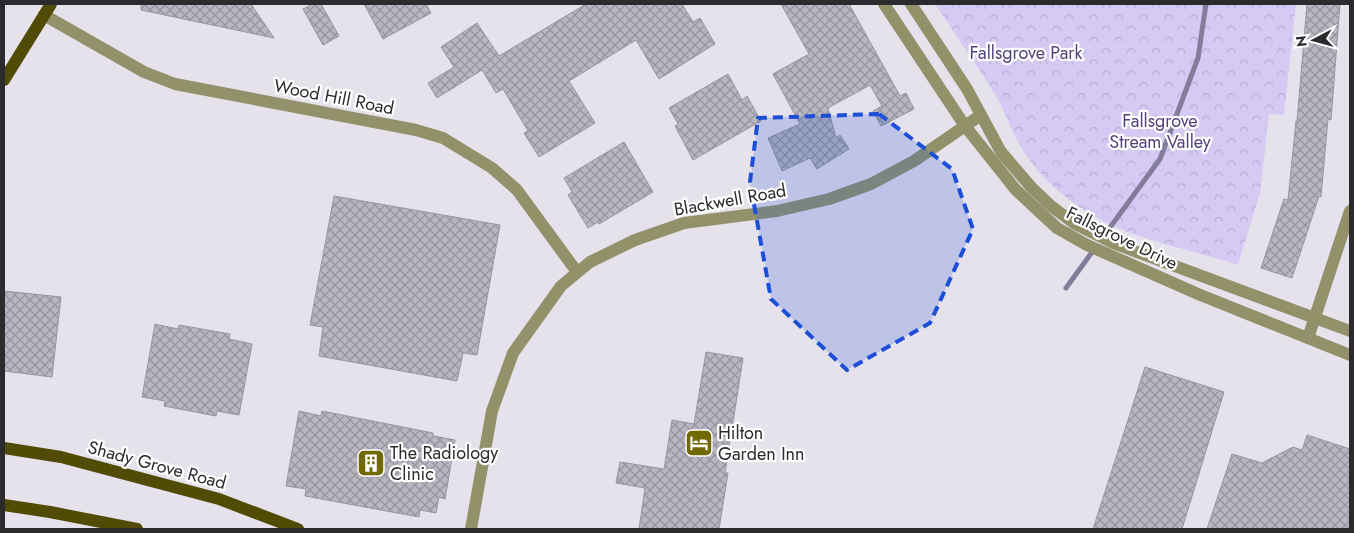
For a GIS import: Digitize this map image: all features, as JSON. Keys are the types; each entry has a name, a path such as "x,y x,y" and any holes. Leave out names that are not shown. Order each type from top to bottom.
{"main road":[{"path":"4,80 48,9"},
{"name":"Shady Grove Road","path":"4,448 61,457 219,499 298,529"},
{"path":"4,505 136,529"}],"street":[{"name":"Fallsgrove Drive","path":"884,4 965,126 1016,190 1057,228 1090,239 1198,294 1350,354"},
{"name":"Fallsgrove Drive","path":"911,4 967,89 1001,152 1031,187 1090,239"},
{"name":"Wood Hill Road","path":"48,9 144,72 175,84 416,130 443,138 492,168 517,190 578,272"},
{"name":"Blackwell Road","path":"470,529 492,411 513,353 561,286 578,272 595,259 611,251 635,240 684,223 778,211 829,199 871,184 914,161 981,116"},
{"path":"1308,338 1350,211"},
{"name":"Fallsgrove Drive","path":"1109,248 1315,317 1350,331"}],"highlighted area":[{"path":"879,114 952,169 973,229 930,323 847,370 771,299 750,182 758,118"}],"green space":[{"name":"Fallsgrove Stream Valley","path":"935,4 1296,4 1284,115 1269,114 1260,193 1238,265 1154,241 1121,229 1092,215 1056,189 1036,168 1019,144 996,96"}],"building":[{"path":"141,4 251,4 274,38 141,10"},
{"path":"313,4 321,4 339,36 323,45 303,9"},
{"path":"364,4 426,4 431,13 383,39"},
{"path":"586,4 682,4 693,22 700,18 715,44 659,79 636,40 569,81 595,123 539,157 524,133 528,131 503,89 496,93 482,70 437,98 428,83 454,67 441,47 477,23 499,56"},
{"path":"781,4 849,4 900,96 906,93 914,109 881,126 873,111 882,106 870,85 828,108 836,138 840,135 849,149 817,169 810,158 782,171 768,138 800,124 773,74 809,54"},
{"path":"1307,4 1340,4 1331,120 1328,119 1321,197 1319,196 1292,278 1261,268 1284,199 1288,200"},
{"path":"728,74 742,100 747,96 761,121 693,160 675,126 678,124 669,108"},
{"path":"624,142 653,192 599,224 598,222 588,228 568,195 572,192 564,178"},
{"path":"334,196 500,225 477,355 463,353 457,381 319,356 323,327 310,325"},
{"path":"4,291 61,297 52,377 4,371"},
{"path":"155,324 178,329 179,325 230,334 229,339 252,344 239,415 217,411 216,416 164,406 165,401 142,397"},
{"name":"Hilton Garden Inn","path":"706,352 743,358 725,473 728,473 719,529 639,529 645,488 616,483 620,462 664,469 672,420 694,424"},
{"path":"1145,367 1224,392 1182,529 1093,529"},
{"name":"The Radiology Clinic","path":"299,411 321,416 322,411 433,433 433,436 455,440 445,499 439,497 436,513 420,510 419,517 305,496 306,489 286,486"},
{"path":"1307,435 1350,449 1350,529 1207,529 1232,454 1262,463 1293,447 1302,450"}],"waterway":[{"path":"1103,237 1160,159 1198,58 1206,4"},
{"path":"1066,288 1095,248"}],"place":[{"name":"Hilton Garden Inn","path":"699,443"},
{"name":"The Radiology Clinic","path":"371,463"}],"park label":[{"name":"Fallsgrove Park","path":"1026,53"}]}
